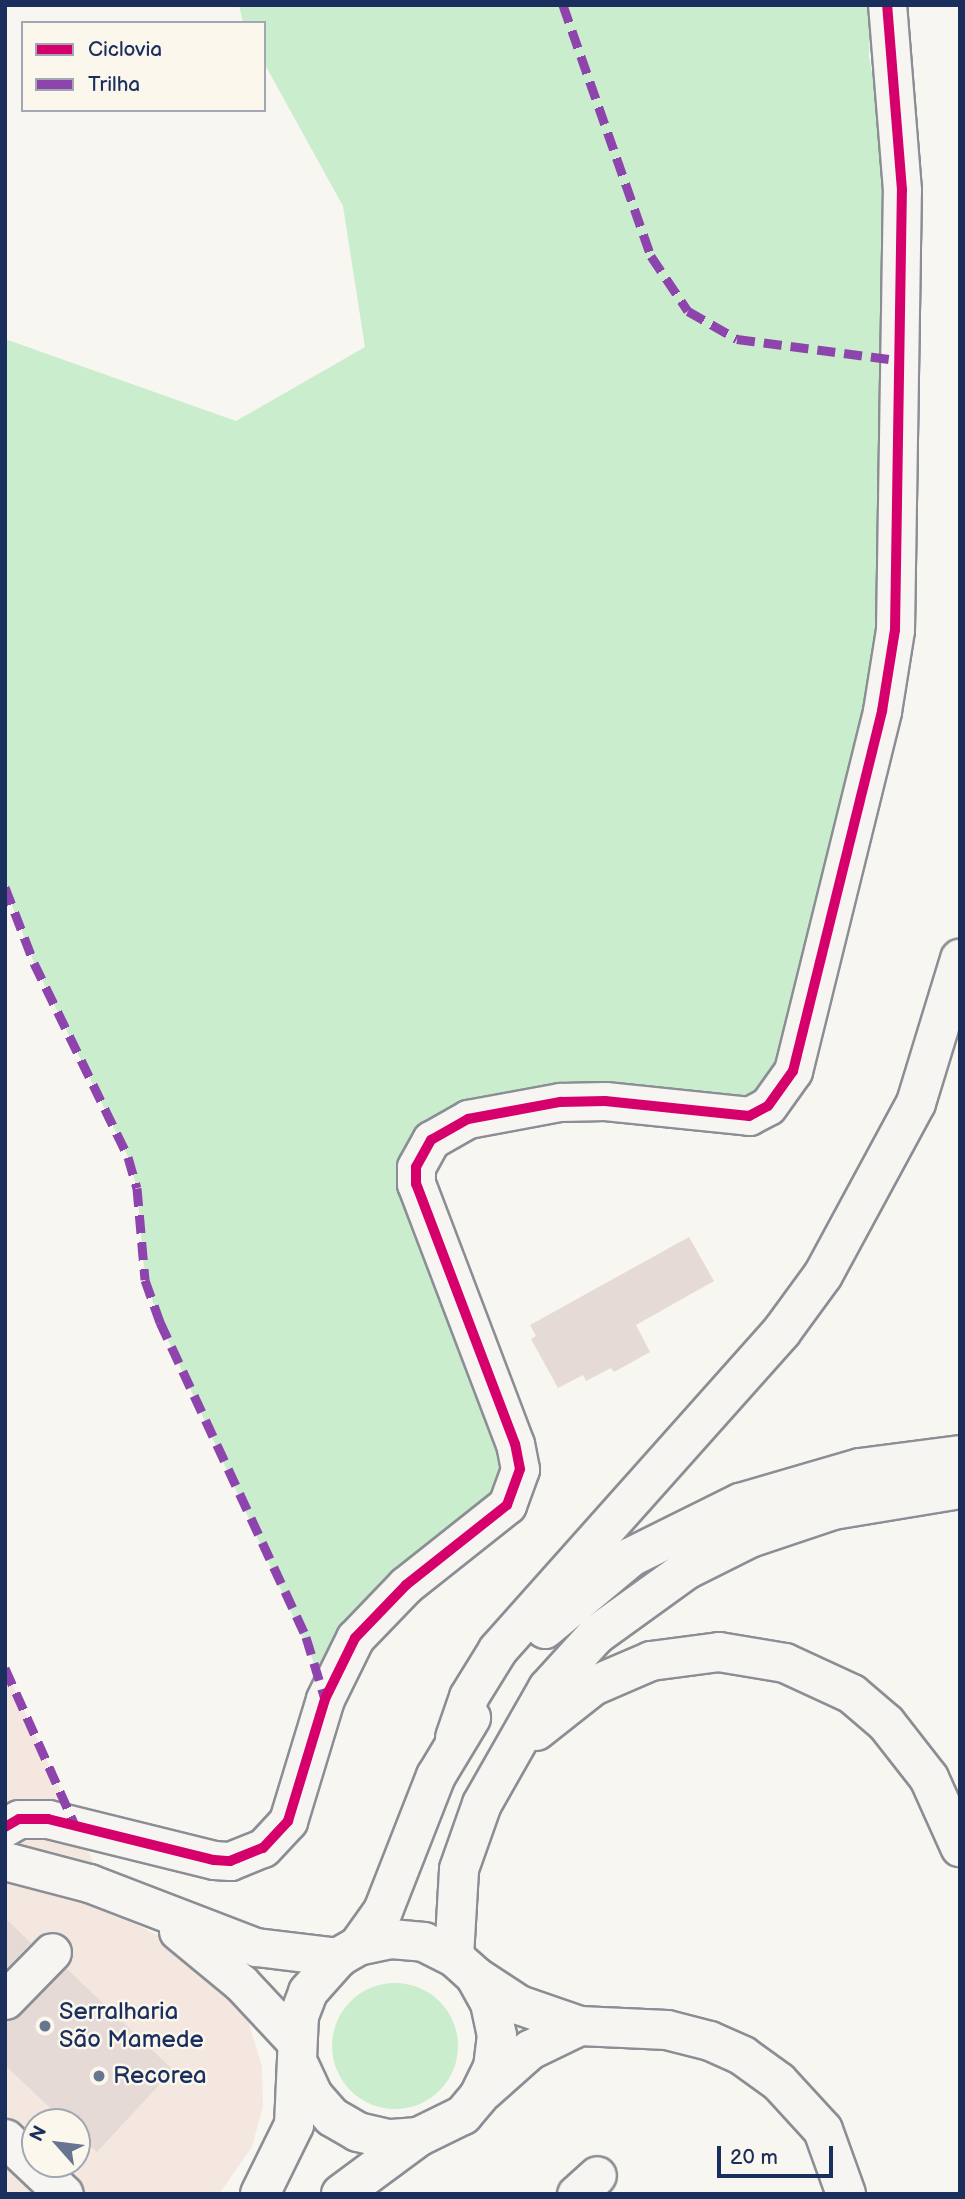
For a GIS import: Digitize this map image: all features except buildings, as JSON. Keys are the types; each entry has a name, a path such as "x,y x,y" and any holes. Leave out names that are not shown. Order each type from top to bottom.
{"main road":[{"path":"260,2194 295,2124 298,2054 308,1992 349,1952 399,1880 432,1786 455,1738 476,1681 505,1640 782,1331 823,1275 916,1103 948,1008 960,959"},
{"path":"455,1738 551,1623 604,1577 662,1540 778,1488 882,1464 960,1455"},
{"path":"479,2096 493,2067 497,2035 490,2003 465,1966 459,1868 477,1817 548,1688 578,1652 617,1617 686,1570 750,1538 806,1518 960,1489"},
{"path":"498,1775 528,1738 593,1686 631,1667 671,1656 740,1653 808,1672 870,1707 929,1778 960,1847"},
{"path":"349,1952 391,1939 425,1942 465,1966 519,2005 580,2026 667,2030 710,2041 743,2056 779,2082 823,2130 846,2194"},
{"path":"341,2194 418,2137 463,2115 479,2096 530,2050 580,2026"},
{"path":"298,2054 313,2095 332,2117 358,2132 388,2139 418,2137"}],"street":[{"path":"5,1827 19,1819 48,1819 214,1860 230,1861 263,1849 289,1821 325,1699 355,1638 405,1585 507,1505 520,1469 515,1444 416,1184 416,1167 431,1140 457,1123 560,1102 605,1101 749,1116 768,1106 793,1071 883,711 895,629 902,190 887,5"},
{"path":"5,1861 50,1869 256,1947 349,1952"},
{"path":"140,1904 226,1969 298,2054"},
{"path":"5,2000 52,1952"},
{"path":"5,2138 64,2194"}],"shaded area":[{"path":"5,1668 117,1915 161,1937 228,1988 248,2021 262,2066 263,2106 252,2147 219,2194 5,2194"}],"green space":[{"path":"239,5 870,5 869,56 886,156 881,349 885,596 872,705 777,1073 757,1097 723,1101 595,1085 499,1094 443,1112 417,1128 402,1156 503,1440 503,1484 320,1676 160,1322 145,1280 137,1188 128,1157 34,963 5,887 5,339 236,421 365,347 343,206 266,67 266,21 243,21"},
{"path":"395,1983 419,1988 440,2001 453,2022 458,2046 453,2070 440,2091 419,2104 395,2109 371,2104 350,2091 337,2070 332,2046 337,2022 350,2001 371,1988"}],"marked path":[{"path":"563,5 651,256 688,311 737,339 897,360"},
{"path":"5,887 34,963 128,1157 137,1188 145,1280 160,1322 306,1637 325,1699"},
{"path":"5,1668 75,1825"}],"cycle path":[{"path":"5,1827 19,1819 48,1819 214,1860 230,1861 263,1848 288,1821 325,1699 355,1638 406,1585 507,1505 520,1469 515,1444 416,1184 416,1167 431,1140 468,1119 560,1102 605,1101 749,1116 768,1106 793,1071 882,711 895,630 902,190 887,5"}],"place":[{"name":"Serralharia São Mamede","path":"45,2026"},
{"name":"Recorea","path":"99,2076"}]}
